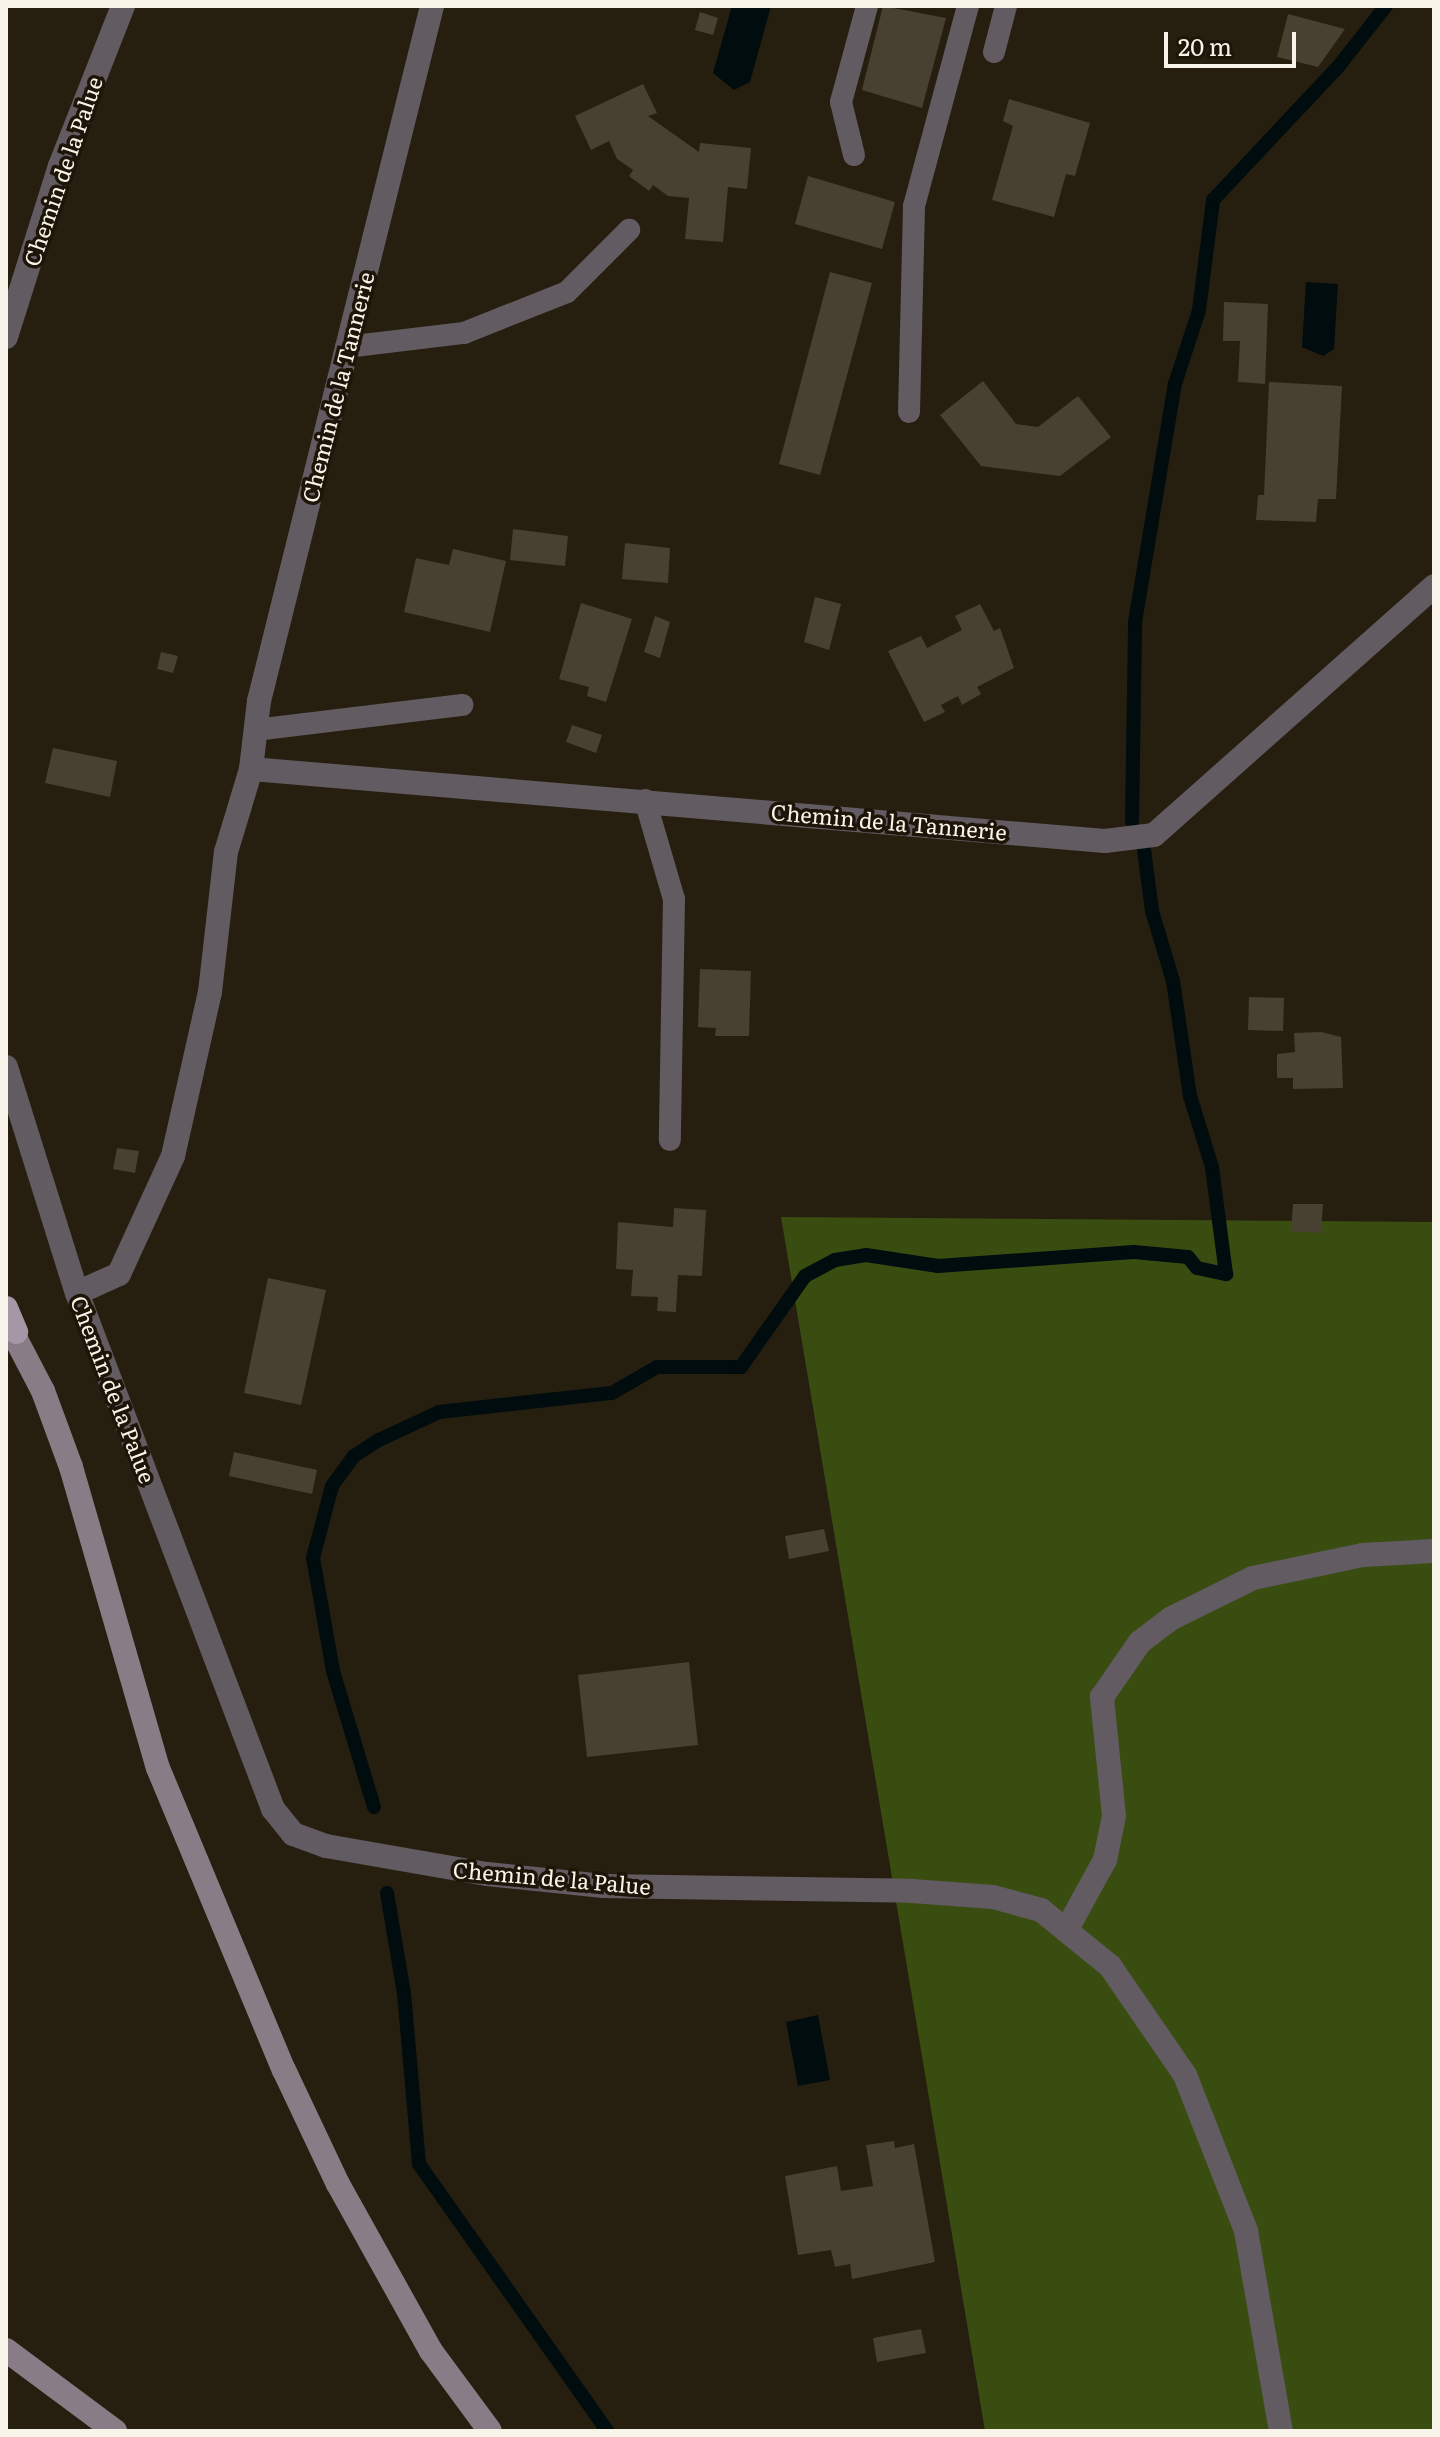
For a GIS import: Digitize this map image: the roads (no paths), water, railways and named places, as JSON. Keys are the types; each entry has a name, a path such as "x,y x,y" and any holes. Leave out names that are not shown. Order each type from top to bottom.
{"main road":[{"path":"6,1308 71,1467 158,1768 228,1939 338,2184 431,2351 490,2431"},
{"path":"6,2350 115,2431"}],"street":[{"name":"Chemin de la Palue","path":"6,337 60,166 123,6"},
{"name":"Chemin de la Tannerie","path":"77,1293 119,1274 173,1156 210,992 226,852 251,769 255,730 346,347 432,6"},
{"name":"Chemin de la Tannerie","path":"251,769 1105,841 1154,835 1434,586"},
{"name":"Chemin de la Palue","path":"6,1067 77,1293 273,1809 293,1834 397,1860 603,1886 993,1897 1041,1910 1110,1966 1185,2075 1224,2164 1249,2244 1281,2431"},
{"path":"1067,1929 1105,1860 1114,1816 1102,1697 1140,1642 1172,1618 1253,1578 1363,1555 1434,1551"}],"lane":[{"path":"854,155 841,102 867,6"},
{"path":"909,412 914,206 968,6"},
{"path":"994,52 1006,6"},
{"path":"346,347 464,333 567,292 629,230"},
{"path":"255,730 462,705"},
{"path":"645,800 674,899 670,1140"}],"waterway":[{"path":"1132,821 1135,622 1175,384 1199,310 1213,200 1338,67 1386,6"},
{"path":"374,1807 333,1671 313,1558 332,1486 354,1456 379,1440 439,1412 612,1393 657,1367 741,1367 805,1276 835,1260 866,1255 938,1266 1134,1252 1188,1257 1197,1268 1226,1274 1212,1167 1190,1096 1173,981 1152,911 1144,849"},
{"path":"387,1893 404,1993 419,2164 607,2431"}]}
